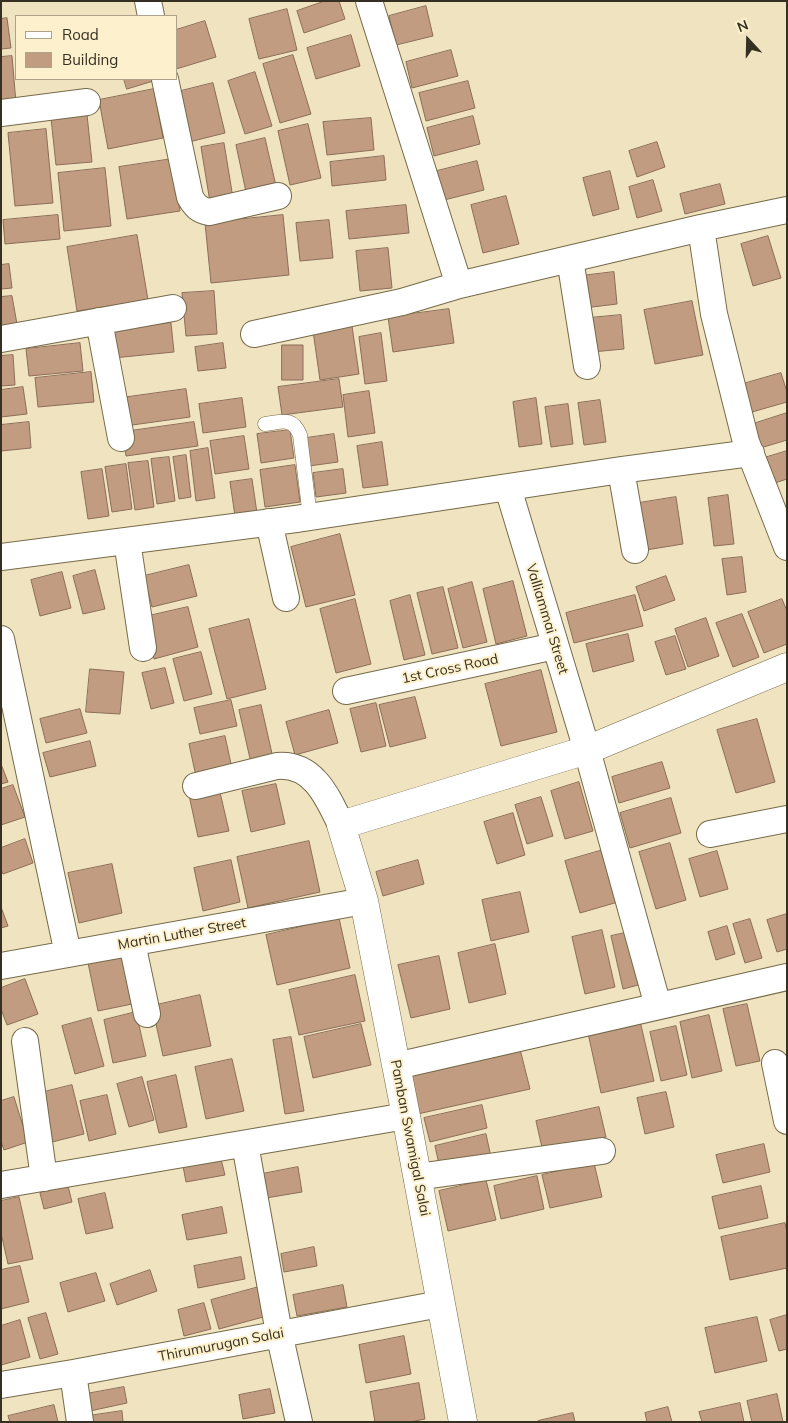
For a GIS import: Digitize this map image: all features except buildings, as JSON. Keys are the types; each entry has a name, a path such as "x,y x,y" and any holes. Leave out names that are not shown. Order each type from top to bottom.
{"street":[{"path":"148,1 151,15"},
{"path":"370,1 459,285"},
{"path":"165,80 190,197 195,206 209,212 278,196"},
{"path":"1,113 87,102"},
{"path":"254,334 402,302 459,285 570,258 787,210"},
{"path":"701,228 714,314 746,442 787,547"},
{"path":"570,258 587,366"},
{"path":"1,339 173,308"},
{"path":"99,321 120,438"},
{"path":"1,557 310,517 621,470 750,453"},
{"path":"621,470 635,550"},
{"name":"Valliammai Street","path":"508,488 587,750 658,1006"},
{"path":"269,522 286,598"},
{"path":"127,541 143,648"},
{"path":"1,639 68,954"},
{"name":"1st Cross Road","path":"346,691 555,646"},
{"path":"196,786 277,766 295,768 312,777 323,790 341,825 587,750 787,667"},
{"path":"710,834 787,819"},
{"name":"Pamban Swamigal Salai","path":"341,825 364,901 463,1422"},
{"name":"Martin Luther Street","path":"1,966 364,901"},
{"path":"132,943 147,1014"},
{"path":"396,1066 787,977"},
{"path":"25,1041 44,1178"},
{"path":"775,1063 787,1121"},
{"path":"1,1185 406,1116"},
{"path":"245,1144 280,1333 299,1422"},
{"path":"417,1177 602,1151"},
{"name":"Thirumurugan Salai","path":"1,1385 440,1304"},
{"path":"73,1373 80,1422"}],"lane":[{"path":"265,424 288,421 296,426 300,435 310,517"}]}
